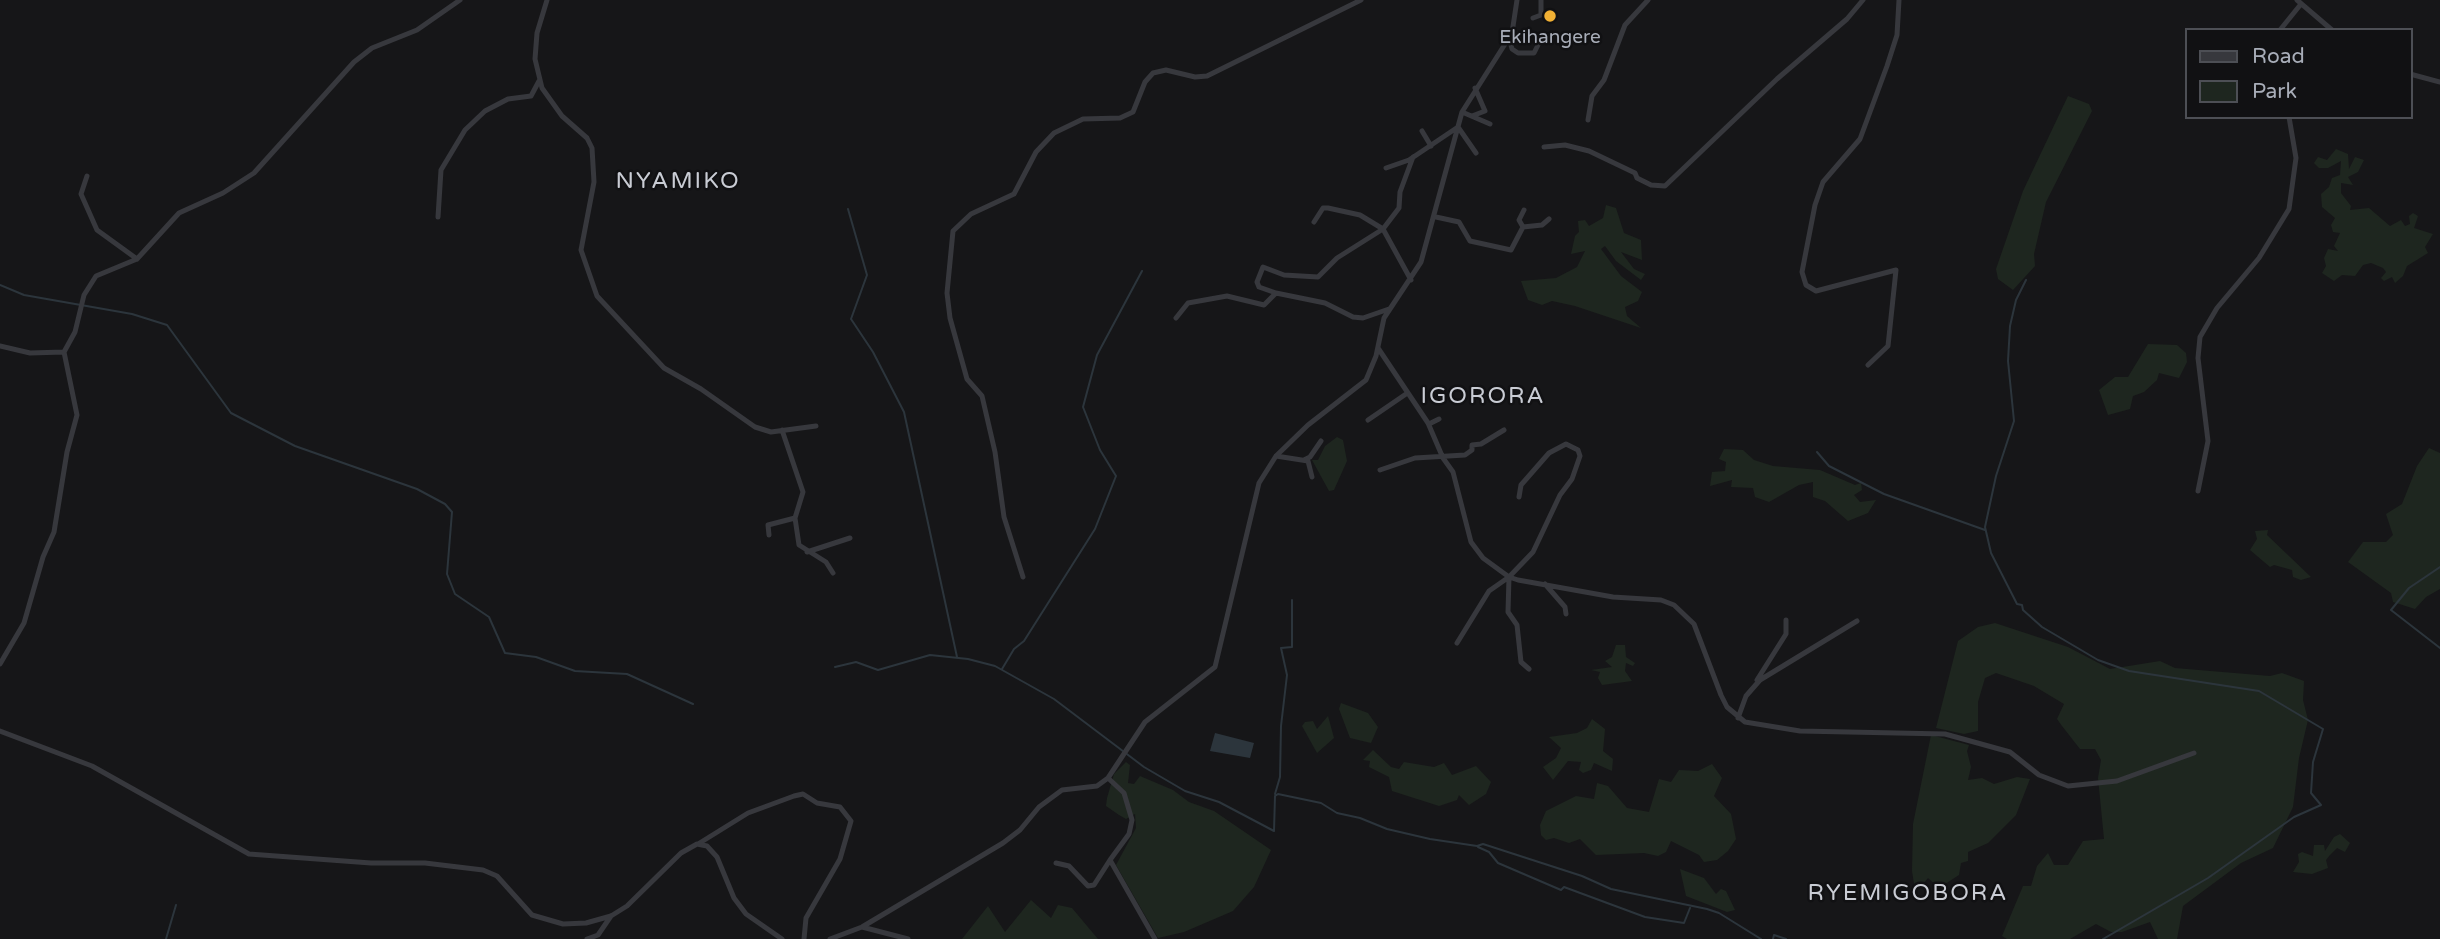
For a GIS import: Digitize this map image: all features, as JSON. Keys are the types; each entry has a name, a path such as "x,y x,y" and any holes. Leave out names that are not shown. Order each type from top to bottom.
{"street":[{"path":"0,664 24,622 43,557 54,532 67,452 77,415 64,352 75,332 84,295 96,276 137,259 179,213 223,193 254,173 354,62 372,48 417,30 460,0"},
{"path":"547,0 534,50 539,81 562,116 587,138 592,148 594,182 581,250 597,296 670,373 701,389 761,430 817,426"},
{"path":"1023,577 1004,517 995,452 982,396 967,379 950,318 947,293 953,231 971,214 1014,194 1036,152 1054,133 1083,119 1120,118 1133,112 1145,82 1153,73 1166,70 1195,77 1207,76 1361,0"},
{"path":"1517,0 1511,34 1512,49 1518,53 1534,53 1539,43"},
{"path":"1533,18 1541,15 1541,0"},
{"path":"1588,120 1592,96 1604,80 1625,25 1648,0"},
{"path":"1544,147 1565,145 1589,151 1635,173 1637,178 1651,185 1665,186 1777,79 1847,19 1863,0"},
{"path":"1868,365 1888,346 1896,270 1816,291 1806,285 1802,272 1815,205 1823,182 1860,139 1887,66 1896,34 1899,0"},
{"path":"2281,28 2299,2 2330,28"},
{"path":"1511,34 1523,37"},
{"path":"830,939 862,927 1003,843 1020,830 1052,796 1062,790 1097,786 1108,778 1138,733 1172,698 1215,667 1259,483 1276,456 1308,425 1366,380 1378,348 1384,318 1421,262 1436,217 1442,177 1462,112 1511,34"},
{"path":"2412,75 2440,82"},
{"path":"438,217 441,170 465,130 485,111 508,99 531,96 539,81"},
{"path":"1472,116 1485,111 1475,88"},
{"path":"1462,112 1490,124"},
{"path":"2198,491 2208,441 2199,358 2200,337 2217,308 2259,258 2289,209 2296,158 2289,119"},
{"path":"1386,168 1413,157 1458,127"},
{"path":"1458,127 1476,153"},
{"path":"1422,131 1431,146"},
{"path":"1394,306 1363,318 1353,317 1315,299 1259,288 1257,282 1264,267 1284,275 1318,278 1337,258 1383,229 1399,208 1400,192 1413,157"},
{"path":"87,176 81,194 97,230 137,259"},
{"path":"1314,222 1323,208 1360,215 1383,229 1411,280"},
{"path":"1523,227 1519,220 1524,210"},
{"path":"1436,217 1459,222 1470,241 1499,249 1511,250 1523,227"},
{"path":"1523,227 1542,225 1549,219"},
{"path":"1176,318 1188,303 1227,296 1264,305 1276,293"},
{"path":"0,346 30,353 64,352"},
{"path":"1378,348 1406,394 1429,424 1442,455 1457,479 1471,542 1483,558 1509,578 1613,597 1661,600 1674,605 1694,624 1721,695 1738,718 1762,727 1800,731 1945,734 2010,752 2039,775 2068,786 2117,781 2194,753"},
{"path":"1368,420 1406,394"},
{"path":"1429,424 1439,419"},
{"path":"782,430 803,492 795,517 799,545 826,562 833,573"},
{"path":"1380,470 1415,458 1465,454 1472,450 1472,445 1481,444 1504,430"},
{"path":"1304,460 1310,457 1321,441"},
{"path":"1457,643 1489,591 1509,578 1533,552 1560,495 1573,480 1578,465 1578,450 1566,444 1549,453 1521,485 1519,497"},
{"path":"1276,456 1308,461 1312,477"},
{"path":"769,535 768,524 795,517"},
{"path":"807,552 850,538"},
{"path":"1509,578 1508,612 1517,625 1521,662 1529,670"},
{"path":"1545,584 1565,607 1566,614"},
{"path":"1738,718 1746,696 1786,634 1786,620"},
{"path":"1756,683 1857,621"},
{"path":"0,731 92,766 249,854 458,865 497,876 532,915 546,920 586,923 611,916 627,906 681,853 748,813 803,794 817,803 840,807 851,821 840,859 806,918 804,939"},
{"path":"1056,863 1069,866 1088,886 1094,885 1129,834 1132,820 1124,793 1108,778"},
{"path":"697,844 706,846 717,857 734,898 746,914 782,939"},
{"path":"1110,860 1155,939"},
{"path":"587,939 598,934 611,916"},
{"path":"862,927 908,939"}],"green space":[{"path":"2068,96 2089,104 2092,111 2046,202 2034,254 2035,266 2013,290 1998,279 1996,269 2023,191"},
{"path":"2336,149 2348,154 2349,169 2355,157 2364,160 2358,172 2348,177 2353,185 2341,183 2341,193 2351,206 2350,210 2369,208 2390,226 2401,220 2405,226 2410,224 2409,216 2413,213 2418,216 2414,228 2433,234 2425,247 2428,253 2407,266 2403,276 2395,283 2392,277 2384,281 2381,278 2386,272 2371,263 2363,265 2355,276 2342,275 2334,281 2322,273 2326,266 2324,258 2328,249 2338,251 2334,246 2340,233 2333,232 2331,225 2335,218 2322,207 2321,194 2329,187 2332,178 2340,175 2341,161 2328,168 2319,168 2314,163 2318,157 2327,160"},
{"path":"1606,205 1616,208 1624,233 1641,240 1642,260 1621,252 1634,269 1645,274 1641,280 1616,261 1605,246 1601,249 1621,276 1642,292 1638,301 1625,307 1627,316 1641,328 1575,306 1552,301 1542,305 1528,300 1521,281 1556,278 1577,267 1585,251 1571,254 1575,236 1579,232 1578,221 1585,220 1589,226 1603,218"},
{"path":"2148,344 2177,345 2186,353 2187,362 2179,378 2159,373 2157,380 2144,392 2133,396 2130,409 2108,415 2099,390 2115,377 2128,377"},
{"path":"1337,437 1343,440 1347,461 1334,490 1329,491 1312,460 1318,460 1325,446"},
{"path":"2429,448 2440,453 2440,589 2426,597 2415,609 2393,602 2391,593 2348,562 2363,542 2386,542 2393,535 2386,514 2402,504 2417,466"},
{"path":"1724,449 1743,450 1754,460 1773,466 1820,470 1855,485 1861,483 1862,490 1854,495 1860,502 1876,500 1868,513 1848,521 1825,501 1813,497 1813,482 1799,485 1769,502 1755,497 1753,488 1731,487 1732,480 1710,486 1712,472 1725,471 1726,462 1719,459"},
{"path":"2268,530 2267,535 2311,577 2301,580 2293,577 2292,570 2274,565 2270,567 2250,550 2257,539 2255,531"},
{"path":"1995,623 2068,647 2110,669 2160,661 2175,668 2270,676 2282,673 2304,681 2303,700 2308,720 2299,758 2293,807 2273,848 2241,863 2183,906 2177,939 2158,939 2150,922 2122,932 2111,932 2096,924 2070,939 2007,939 2002,936 2023,886 2031,886 2037,866 2048,853 2054,865 2068,865 2083,841 2104,839 2098,778 2101,760 2095,749 2080,749 2057,719 2064,704 2034,686 1996,673 1985,678 1978,702 1978,731 1964,734 1936,728 1958,641 1978,627"},
{"path":"1616,645 1625,645 1626,657 1635,663 1633,666 1626,663 1625,671 1632,681 1602,685 1598,678 1600,672 1591,670 1612,667 1605,661 1612,657"},
{"path":"1341,703 1368,713 1378,727 1371,743 1350,738 1339,709"},
{"path":"1328,716 1334,738 1317,753 1302,726 1305,722 1313,721 1317,729"},
{"path":"1592,719 1605,729 1603,751 1613,759 1612,771 1594,763 1591,770 1583,773 1579,770 1581,762 1568,761 1553,780 1543,767 1556,758 1561,748 1549,737 1577,733 1587,728"},
{"path":"1931,735 1969,745 1967,751 1971,767 1968,780 1982,778 1994,784 2017,777 2030,779 2016,815 1988,843 1968,852 1968,861 1961,863 1959,875 1939,888 1928,878 1923,884 1914,884 1912,871 1913,824"},
{"path":"1373,750 1391,767 1399,769 1404,762 1434,767 1444,763 1452,775 1476,766 1491,782 1486,794 1469,805 1459,795 1457,800 1439,806 1392,791 1389,777 1369,767 1370,761 1363,760"},
{"path":"1126,762 1130,765 1128,783 1134,784 1140,776 1173,790 1189,802 1214,811 1271,850 1254,887 1233,911 1184,932 1158,938 1116,865 1136,828 1135,814 1126,819 1106,806 1114,774"},
{"path":"1712,764 1722,778 1714,796 1731,814 1736,839 1728,851 1717,860 1704,862 1699,855 1671,841 1666,852 1658,856 1644,853 1596,855 1580,839 1569,843 1554,838 1546,840 1541,835 1540,825 1546,811 1576,796 1594,799 1597,783 1608,786 1627,808 1649,812 1659,779 1671,782 1679,770 1698,771"},
{"path":"2340,834 2350,843 2345,852 2337,848 2330,855 2326,860 2328,868 2312,874 2293,872 2299,862 2298,854 2302,852 2313,856 2314,845 2324,845 2325,851 2334,837"},
{"path":"1680,869 1704,878 1716,894 1721,889 1726,891 1735,910 1727,912 1686,896"},
{"path":"1031,900 1051,918 1058,905 1072,908 1098,939 962,939 988,906 1005,932"}],"shaded area":[{"path":"1215,733 1254,743 1250,758 1210,751"}],"waterway":[{"path":"848,209 867,275 851,319 873,352 904,412 957,657"},
{"path":"1002,669 1014,649 1024,641 1095,529 1116,476 1100,450 1083,407 1097,355 1142,271"},
{"path":"2026,280 2016,300 2010,326 2008,361 2014,421 1996,476 1985,527 1991,553 2017,604 2022,605 2023,610 2042,627 2098,660 2129,671 2259,691 2323,729 2313,762 2311,793 2321,805 2294,817 2208,878 2103,939"},
{"path":"0,285 24,295 132,314 167,325 231,413 295,446 417,489 445,504 452,512 447,574 455,594 489,617 505,653 536,657 575,671 627,674 693,704"},
{"path":"1817,452 1829,466 1884,494 1985,530"},
{"path":"2440,567 2409,588 2391,610 2440,648"},
{"path":"1275,794 1280,777 1281,726 1287,675 1281,648 1292,647 1292,600"},
{"path":"835,667 856,662 878,670 930,655 968,659 995,666 1054,699 1144,767 1185,791 1219,802 1274,831 1275,796 1278,794 1321,803 1337,813 1360,818 1387,829 1430,839 1477,846 1483,844 1582,876 1611,889 1707,909 1719,913 1761,939"},
{"path":"1478,847 1489,852 1498,863 1561,890 1564,887 1645,917 1684,923 1690,908"},
{"path":"166,939 176,905"},
{"path":"1773,939 1774,935 1786,939"}],"place":[{"name":"Ekihangere","path":"1550,16"}],"district":[{"name":"NYAMIKO","path":"678,182"},
{"name":"IGORORA","path":"1483,397"},
{"name":"RYEMIGOBORA","path":"1908,894"}]}
